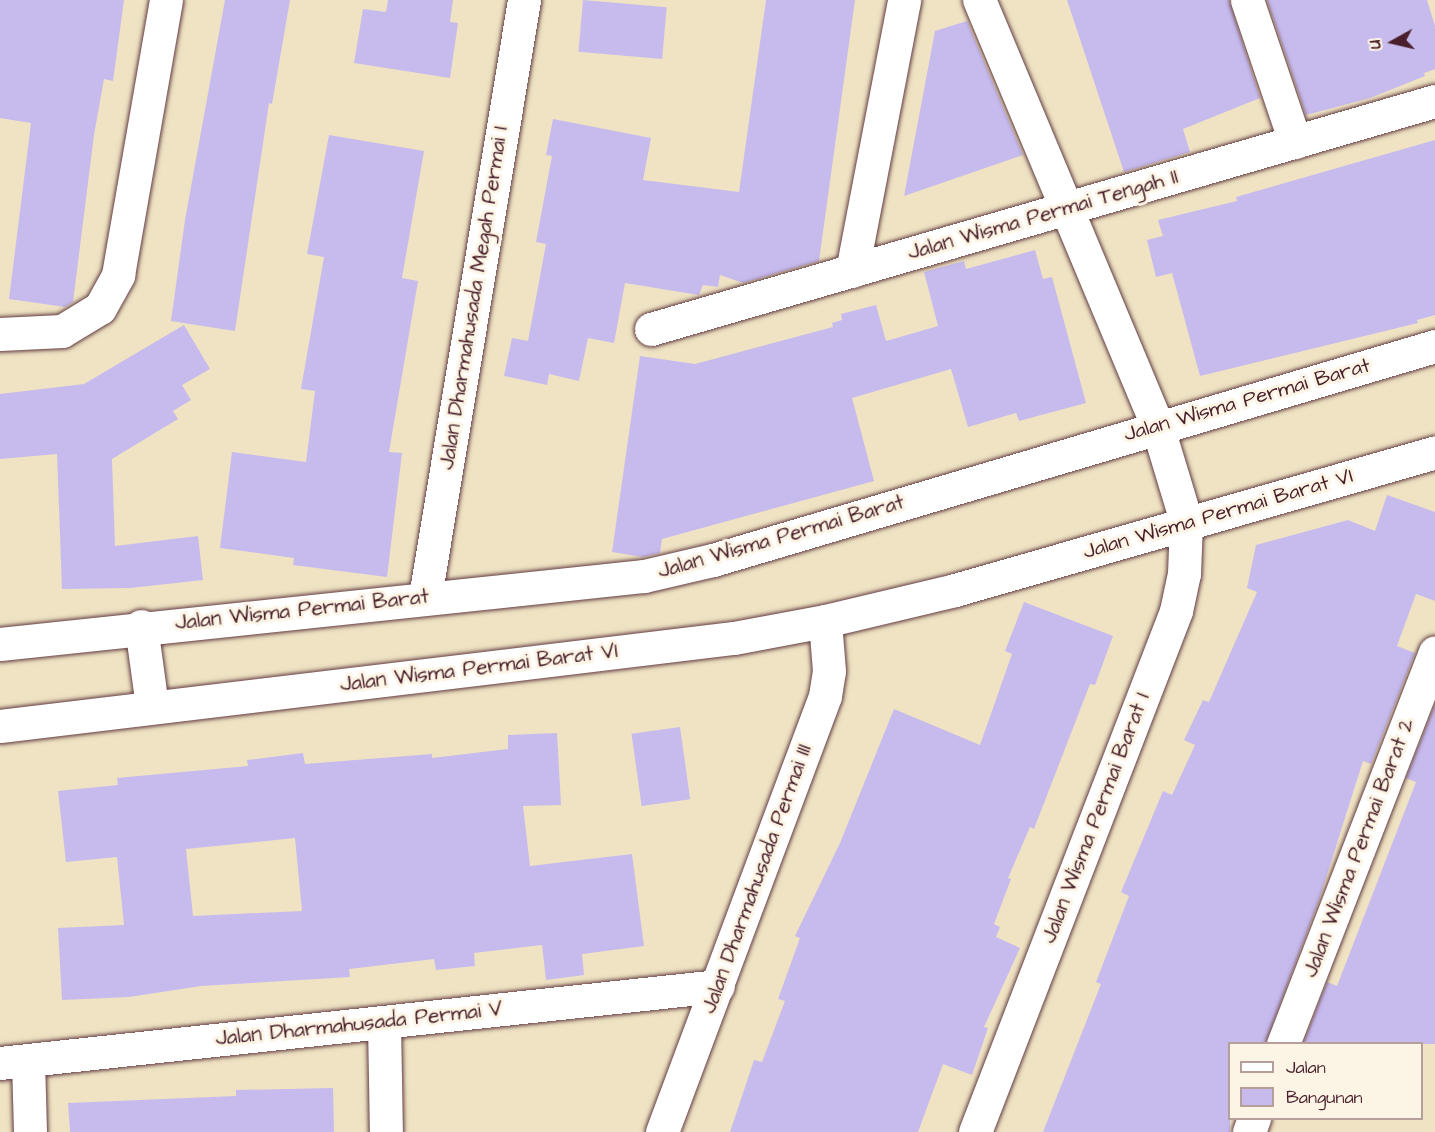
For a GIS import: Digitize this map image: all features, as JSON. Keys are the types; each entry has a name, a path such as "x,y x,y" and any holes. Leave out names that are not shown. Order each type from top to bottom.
{"street":[{"path":"0,334 62,331 100,308 118,275 166,0"},
{"name":"Jalan Dharmahusada Megah Permai I","path":"425,597 524,0"},
{"path":"852,271 904,0"},
{"name":"Jalan Wisma Permai Barat I","path":"975,1132 1176,611 1184,574 1183,509 1160,433 1068,206 979,0"},
{"path":"1246,0 1295,142"},
{"name":"Jalan Wisma Permai Tengah II","path":"651,329 1435,101"},
{"name":"Jalan Wisma Permai Barat","path":"0,644 141,626 644,576 713,560 1160,433 1435,346"},
{"name":"Jalan Wisma Permai Barat VI","path":"0,726 734,638 825,621 1001,577 1183,509 1435,452"},
{"name":"Jalan Dharmahusada Permai III","path":"662,1132 825,696 829,670 825,621"},
{"path":"141,626 152,706"},
{"name":"Jalan Wisma Permai Barat 2","path":"1284,1042 1435,652"},
{"name":"Jalan Dharmahusada Permai V","path":"14,1062 718,986"},
{"path":"384,1022 386,1132"},
{"path":"14,1062 30,1132"}],"building":[{"path":"0,0 124,0 113,81 104,79 94,135 73,302 65,307 9,299 31,123 0,118"},
{"path":"225,0 290,0 272,104 269,103 235,331 171,321 185,220"},
{"path":"388,0 453,0 450,22 458,23 450,78 354,63 363,9 386,12"},
{"path":"583,0 667,7 662,59 578,52"},
{"path":"766,0 855,0 819,261 743,283 720,275 718,287 703,285 699,295 625,283 614,343 588,338 579,381 549,374 547,385 504,376 512,338 528,341 546,244 536,242 552,156 546,155 553,119 651,138 643,180 739,192"},
{"path":"1067,0 1229,0 1260,98 1183,129 1190,152 1124,172"},
{"path":"1267,0 1427,0 1435,26 1435,69 1424,73 1425,76 1370,98 1306,115"},
{"path":"967,21 1023,155 904,196 935,31"},
{"path":"329,135 424,151 402,278 418,281 389,452 402,453 387,577 293,565 294,558 220,548 232,452 306,462 315,391 301,389 324,257 307,254"},
{"path":"1435,140 1435,315 1417,320 1418,323 1200,376 1172,273 1156,277 1147,240 1163,236 1158,220 1237,201 1236,197"},
{"path":"1035,250 1043,279 1052,277 1086,403 1019,421 1016,413 968,427 951,369 852,398 874,481 662,539 660,553 643,557 612,552 640,356 695,364 833,327 832,323 842,320 841,314 876,305 886,341 938,326 924,272 964,261 966,269"},
{"path":"184,325 210,369 182,385 191,400 173,411 178,419 112,459 115,546 198,536 203,580 130,588 62,589 57,454 0,459 0,394 84,384"},
{"path":"1387,495 1435,512 1435,601 1416,594 1397,646 1415,653 1371,764 1363,761 1319,900 1266,1042 1228,1042 1230,1132 1043,1132 1101,984 1096,982 1129,896 1121,892 1163,791 1172,795 1195,745 1184,740 1203,700 1209,702 1257,592 1247,588 1256,545 1348,520 1375,531"},
{"path":"1024,602 1113,636 1095,685 1090,684 1034,829 1030,827 1008,878 1011,879 994,924 1000,927 996,937 1020,948 984,1027 988,1028 972,1075 943,1064 918,1132 730,1132 754,1060 762,1062 785,1001 778,999 800,938 795,936 840,843 894,709 980,745 1012,654 1005,651"},
{"path":"1435,704 1435,1044 1423,1044 1423,1042 1304,1042 1327,982 1337,986 1416,782 1406,778"},
{"path":"680,727 690,799 642,806 631,734"},
{"path":"557,733 561,805 523,806 530,866 632,854 644,946 582,954 584,975 546,980 542,945 474,953 475,966 436,970 434,959 349,969 350,977 201,986 129,997 62,1000 58,928 124,925 117,857 66,862 58,791 118,785 117,778 248,766 247,760 303,753 305,764 432,754 432,758 508,749 508,735","holes":["295,838 302,911 193,916 186,849"]},
{"path":"333,1088 334,1132 70,1132 68,1103 236,1096 236,1090"}]}
